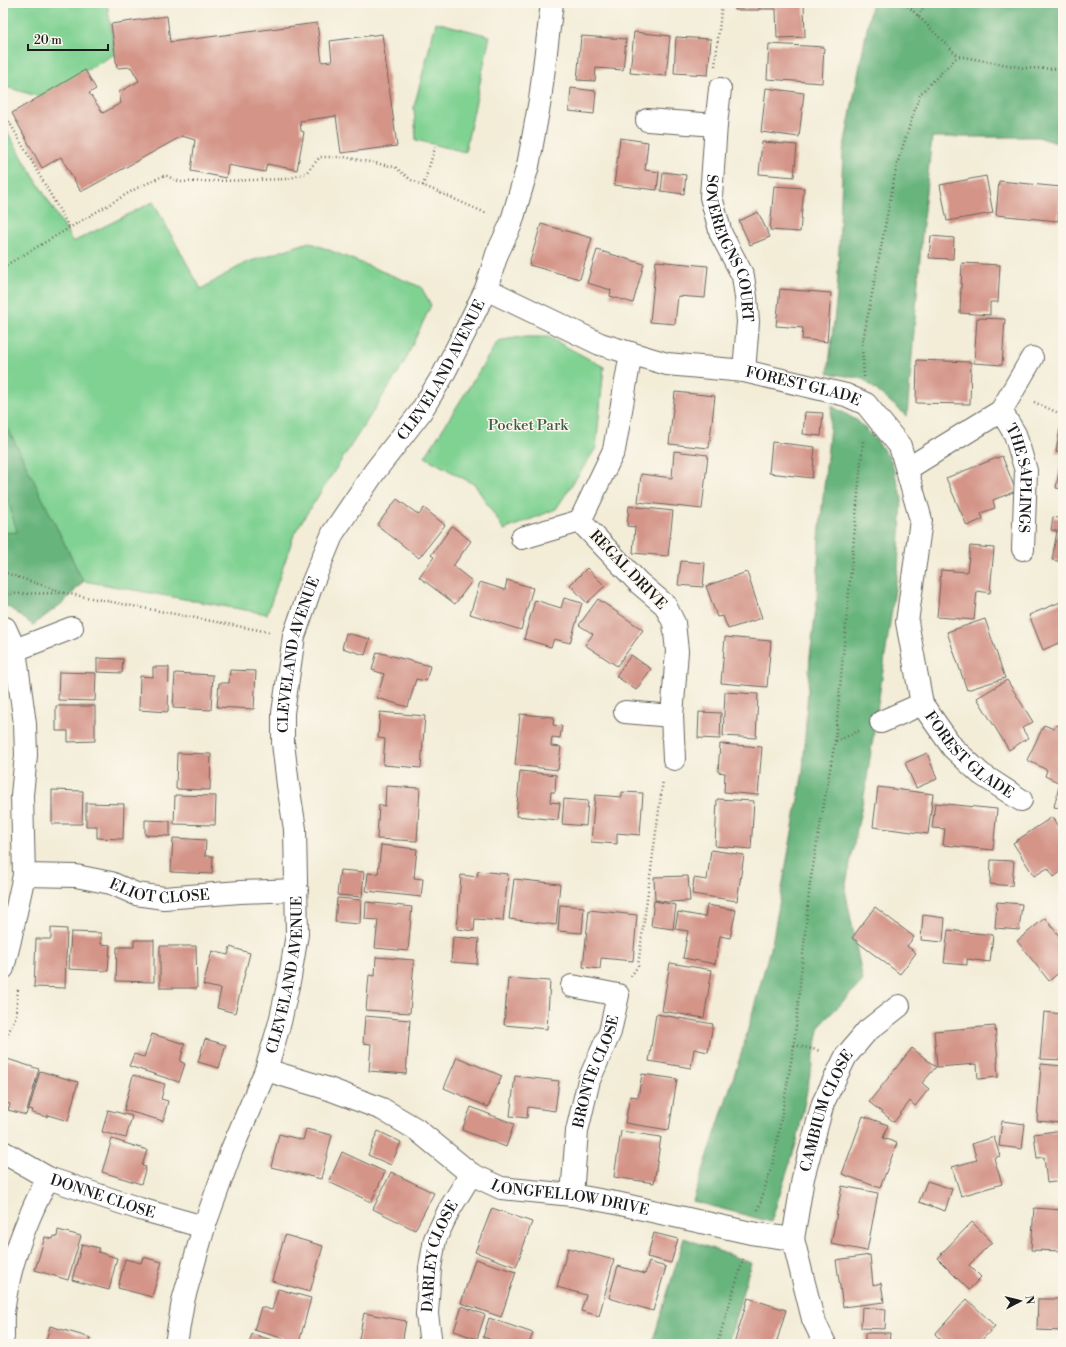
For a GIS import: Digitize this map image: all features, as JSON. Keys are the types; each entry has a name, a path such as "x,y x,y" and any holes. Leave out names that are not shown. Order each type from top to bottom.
{"street":[{"name":"CLEVELAND AVENUE","path":"176,1344 183,1301 204,1227 232,1149 266,1070 280,1022 290,977 297,934 297,890 295,829 283,743 283,714 294,636 312,584 333,533 375,472 420,413 443,375 486,289 497,254 511,224 528,166 540,100 552,3"},
{"name":"SOVEREIGNS COURT","path":"720,89 711,197 721,234 742,276 746,297 748,322 744,371"},
{"path":"646,120 716,125"},
{"name":"FOREST GLADE","path":"486,289 600,344 667,364 744,371 846,395 866,404 900,446 921,520 907,622 922,704 953,748 981,774 1021,800"},
{"name":"REGAL DRIVE","path":"522,538 580,521 614,450 631,353"},
{"name":"THE SAPLINGS","path":"907,469 1007,402 1032,358"},
{"name":"THE SAPLINGS","path":"1007,402 1026,471 1023,549"},
{"name":"REGAL DRIVE","path":"580,521 639,583 665,605 674,623 677,651 672,716 674,759"},
{"path":"3,968 24,875 22,795 26,756 25,724 15,650 5,628"},
{"path":"15,650 72,628"},
{"name":"FOREST GLADE","path":"881,722 922,704"},
{"path":"625,712 672,716"},
{"name":"ELIOT CLOSE","path":"24,875 76,876 111,883 136,894 164,898 297,890"},
{"name":"BRONTE CLOSE","path":"572,986 618,995 610,1032 589,1080 577,1130 572,1195"},
{"name":"CAMBIUM CLOSE","path":"793,1240 803,1178 823,1103 846,1056 868,1031 899,1006"},
{"name":"LONGFELLOW DRIVE","path":"266,1070 329,1089 382,1109 416,1129 471,1174 501,1188 572,1195 616,1203 751,1233 793,1240"},
{"path":"3,1152 48,1178"},
{"name":"DARLEY CLOSE","path":"431,1344 427,1314 430,1268 435,1239 449,1210 471,1174"},
{"name":"DONNE CLOSE","path":"3,1337 4,1307 15,1252 32,1209 48,1178 140,1209 204,1227"},
{"path":"793,1240 814,1318 825,1344"}],"path":[{"path":"720,89 713,82 722,3"},
{"path":"904,3 958,56 1024,68 1063,69"},
{"path":"918,16 926,3"},
{"path":"717,1344 774,1159 794,1045 810,883 836,741 866,404 862,346 898,164 920,94 958,56"},
{"path":"3,111 69,227"},
{"path":"424,186 436,145"},
{"path":"3,266 136,188 165,175 180,182 288,179 306,173 320,156 344,158 395,167 411,180 476,208"},
{"path":"1007,402 1063,415"},
{"path":"3,572 65,594 294,636"},
{"path":"3,594 65,594"},
{"path":"618,995 638,966 664,772 674,759"},
{"path":"794,1045 818,1050"}],"green space":[{"path":"3,3 107,3 115,54 40,97 3,86"},
{"path":"872,3 1063,3 1063,145 1038,137 932,137 924,210 907,416 863,379 828,373 837,294 843,152"},
{"path":"436,22 490,36 465,152 416,140 414,107"},
{"path":"3,125 73,242 153,202 201,289 245,263 309,242 421,287 431,305 403,365 295,532 267,614 84,581 65,601 33,625 10,608 3,605"},
{"name":"Pocket Park","path":"520,337 548,337 604,367 596,448 556,509 504,530 475,485 425,457 498,341"},
{"path":"832,406 858,421 876,440 891,460 902,499 898,569 866,785 845,889 863,981 820,1025 797,1141 771,1222 693,1201 742,1051 773,938 803,771 810,656 817,600 819,538"},
{"path":"3,418 83,581 65,601 33,625 10,608 3,605 3,533 17,532 3,483"},
{"path":"684,1238 751,1263 728,1344 652,1344"}],"building":[{"path":"734,3 759,3 759,10 735,10"},
{"path":"761,3 804,3 805,37 777,38 776,9 761,9"},
{"path":"167,16 170,42 317,23 322,62 332,61 330,41 382,34 397,146 341,153 336,116 300,121 301,131 304,132 297,170 267,164 265,172 228,165 226,178 191,171 195,140 182,136 81,192 61,157 42,168 12,113 85,70 96,89 89,93 103,113 121,103 119,92 139,81 131,67 117,68 111,24"},
{"path":"634,32 670,36 666,76 630,73"},
{"path":"581,36 626,39 623,70 596,68 595,81 577,80"},
{"path":"676,37 711,39 708,75 674,73"},
{"path":"769,44 824,47 822,83 767,79"},
{"path":"571,88 596,91 594,114 569,111"},
{"path":"766,88 804,93 799,137 761,132"},
{"path":"620,138 648,142 645,170 659,172 657,190 614,185"},
{"path":"762,142 797,145 794,177 759,174"},
{"path":"663,172 686,175 684,194 661,191"},
{"path":"986,176 993,213 947,221 940,185"},
{"path":"999,181 1061,187 1058,221 996,215"},
{"path":"774,186 804,188 800,232 770,230"},
{"path":"758,212 770,237 750,245 739,221"},
{"path":"541,224 592,238 580,279 529,265"},
{"path":"931,236 954,238 953,259 929,258"},
{"path":"597,250 644,264 633,303 610,296 611,290 587,283"},
{"path":"656,261 708,266 705,298 678,296 675,324 650,322"},
{"path":"962,263 1000,265 998,302 990,302 990,315 960,313"},
{"path":"780,289 831,293 827,342 802,339 803,328 776,326"},
{"path":"977,318 1005,319 1002,365 974,363"},
{"path":"917,360 971,362 970,404 916,403"},
{"path":"675,392 715,396 709,448 669,444"},
{"path":"805,412 823,413 821,436 803,434"},
{"path":"1060,428 1063,429 1063,489 1056,488 1062,453 1056,452"},
{"path":"772,442 815,447 812,478 769,473"},
{"path":"674,451 708,455 702,509 638,502 641,474 672,478"},
{"path":"1002,456 1016,491 993,500 995,508 981,513 983,519 967,526 946,478"},
{"path":"397,499 419,515 424,508 445,525 419,558 377,525"},
{"path":"629,506 673,511 668,556 633,553 635,527 627,526"},
{"path":"1053,517 1063,519 1063,562 1052,560 1057,531 1051,530"},
{"path":"452,526 471,541 453,566 472,581 455,604 419,577 434,557 431,555"},
{"path":"970,546 994,548 990,593 977,591 974,620 937,617 941,570 967,572"},
{"path":"681,561 705,563 703,587 678,585"},
{"path":"587,568 605,586 587,603 570,585"},
{"path":"747,572 762,618 728,629 723,616 717,617 706,586"},
{"path":"507,580 533,588 521,630 470,614 480,582 505,590"},
{"path":"564,598 582,603 570,643 554,639 551,647 524,639 535,600 561,608"},
{"path":"598,599 643,630 617,666 585,645 593,634 579,625"},
{"path":"1063,601 1063,641 1043,650 1029,615"},
{"path":"985,619 1005,678 967,690 947,632"},
{"path":"346,633 370,639 365,655 342,648"},
{"path":"725,637 771,641 767,687 721,683"},
{"path":"377,652 430,666 426,681 416,679 408,707 377,698 384,674 372,670"},
{"path":"631,655 651,669 636,690 616,676"},
{"path":"97,658 123,659 122,673 97,672"},
{"path":"153,667 169,667 168,712 139,710 140,676 153,677"},
{"path":"230,670 256,671 254,709 217,707 219,683 229,683"},
{"path":"59,672 96,673 95,701 58,700"},
{"path":"175,673 213,675 211,710 173,708"},
{"path":"1007,680 1033,722 1022,728 1028,738 1009,750 977,698"},
{"path":"725,692 758,694 756,738 723,736"},
{"path":"56,706 95,706 95,741 68,742 68,731 56,731"},
{"path":"380,712 425,716 421,768 383,765 385,739 378,738"},
{"path":"699,712 721,713 720,739 698,738"},
{"path":"520,714 554,717 553,725 562,726 560,738 552,737 551,746 561,747 558,770 515,765"},
{"path":"1044,725 1054,729 1056,725 1063,728 1062,784 1045,776 1047,770 1027,760"},
{"path":"720,744 762,747 758,795 724,792 725,773 718,772"},
{"path":"177,753 211,754 210,790 176,789"},
{"path":"927,753 937,779 916,788 905,763"},
{"path":"520,771 556,775 555,792 551,792 550,802 560,803 558,820 516,816"},
{"path":"386,786 420,788 417,841 377,839 379,805 385,806"},
{"path":"1059,786 1063,787 1063,809 1054,807"},
{"path":"878,787 933,794 928,834 873,827"},
{"path":"52,790 83,791 82,824 52,824"},
{"path":"622,792 643,793 640,835 617,833 617,844 591,842 595,795 622,797"},
{"path":"175,795 216,796 215,825 174,824"},
{"path":"564,799 588,801 586,826 562,824"},
{"path":"717,799 754,801 751,849 715,846"},
{"path":"86,803 124,804 123,839 97,838 97,826 86,826"},
{"path":"935,803 997,809 993,850 943,845 945,829 932,828"},
{"path":"1052,817 1063,834 1063,870 1054,877 1048,868 1034,876 1013,843"},
{"path":"145,820 170,821 170,836 145,835"},
{"path":"173,838 206,840 205,856 213,856 212,874 171,872"},
{"path":"381,845 417,849 414,878 423,879 421,897 366,891 368,873 378,874"},
{"path":"711,850 744,855 737,901 692,894 694,878 707,880"},
{"path":"991,860 1014,861 1012,886 990,884"},
{"path":"340,870 364,872 362,897 337,895"},
{"path":"478,871 508,874 503,921 475,919 474,931 457,929 461,875 477,877"},
{"path":"688,876 690,901 667,902 655,900 654,877"},
{"path":"514,879 560,884 556,925 509,919"},
{"path":"337,898 361,900 360,924 335,922"},
{"path":"654,901 676,905 673,929 651,926"},
{"path":"366,902 412,907 408,951 375,948 378,920 365,919"},
{"path":"997,902 1022,904 1019,930 995,928"},
{"path":"560,905 584,907 582,933 558,931"},
{"path":"707,905 736,910 730,938 720,936 715,964 683,958 688,931 675,929 678,912 705,917"},
{"path":"875,907 914,937 907,946 916,953 900,974 852,938"},
{"path":"589,910 637,915 633,961 601,958 600,969 583,967"},
{"path":"923,915 945,918 943,942 921,940"},
{"path":"1045,918 1063,941 1063,969 1049,981 1017,941"},
{"path":"51,928 67,929 65,988 34,987 36,939 51,939"},
{"path":"948,930 993,935 990,962 967,959 967,965 944,963"},
{"path":"71,932 101,933 101,944 110,945 108,971 69,969"},
{"path":"453,937 479,939 477,964 451,962"},
{"path":"134,940 154,940 154,982 116,981 117,947 134,947"},
{"path":"160,946 196,946 197,988 160,988"},
{"path":"230,947 250,953 235,1013 217,1008 221,989 203,985 212,951 228,955"},
{"path":"376,957 414,960 410,1013 366,1010 369,975 375,976"},
{"path":"670,963 712,970 704,1018 662,1011"},
{"path":"508,978 550,981 547,1029 504,1025"},
{"path":"1044,1012 1063,1014 1063,1060 1040,1059"},
{"path":"656,1014 713,1024 708,1052 694,1049 691,1068 649,1061"},
{"path":"365,1016 410,1020 406,1074 369,1071 371,1044 363,1043"},
{"path":"995,1026 998,1077 978,1079 977,1064 937,1067 934,1031"},
{"path":"152,1034 185,1044 180,1061 185,1064 179,1082 129,1066 134,1054 144,1057"},
{"path":"205,1039 226,1045 219,1068 198,1062"},
{"path":"912,1048 936,1067 922,1083 929,1089 915,1106 910,1101 894,1122 869,1102"},
{"path":"457,1057 502,1076 488,1107 444,1088"},
{"path":"4,1058 39,1069 26,1115 8,1110 10,1104 3,1102"},
{"path":"1041,1064 1063,1066 1063,1123 1037,1121"},
{"path":"40,1071 78,1082 68,1121 48,1115 47,1117 32,1113 33,1110 29,1109"},
{"path":"642,1074 677,1079 669,1130 625,1123 630,1096 638,1097"},
{"path":"133,1075 165,1084 161,1099 168,1101 163,1121 124,1110"},
{"path":"515,1076 559,1081 555,1111 528,1107 527,1118 510,1116"},
{"path":"471,1107 514,1124 506,1147 462,1130"},
{"path":"108,1110 132,1116 126,1138 102,1132"},
{"path":"863,1116 888,1125 883,1138 897,1143 880,1188 842,1174"},
{"path":"1002,1121 1025,1124 1022,1149 999,1146"},
{"path":"306,1129 332,1135 321,1179 271,1167 279,1134 303,1140"},
{"path":"1063,1130 1063,1181 1047,1183 1044,1157 1037,1158 1034,1134"},
{"path":"378,1131 401,1142 391,1165 368,1155"},
{"path":"621,1131 661,1137 654,1183 614,1177"},
{"path":"994,1137 1000,1156 994,1158 1002,1184 961,1196 952,1167 977,1160 972,1144"},
{"path":"112,1139 147,1150 142,1166 146,1167 141,1184 102,1172"},
{"path":"342,1152 385,1172 371,1202 329,1182"},
{"path":"391,1172 434,1193 415,1230 373,1209"},
{"path":"927,1181 952,1189 945,1211 919,1202"},
{"path":"842,1186 878,1193 867,1251 831,1244"},
{"path":"492,1208 532,1222 516,1267 475,1252"},
{"path":"1034,1208 1063,1210 1063,1251 1031,1250"},
{"path":"972,1222 992,1242 969,1265 981,1277 969,1290 937,1258"},
{"path":"58,1230 81,1236 68,1280 35,1270 45,1237 53,1239 54,1236 57,1237"},
{"path":"654,1233 678,1239 671,1263 647,1257"},
{"path":"285,1235 323,1246 310,1292 272,1281"},
{"path":"82,1244 99,1248 98,1252 117,1258 109,1290 72,1280"},
{"path":"568,1248 614,1260 599,1316 581,1311 586,1295 557,1287"},
{"path":"870,1255 873,1285 881,1283 884,1302 843,1307 836,1260"},
{"path":"143,1257 162,1262 152,1297 118,1288 125,1259 141,1263"},
{"path":"475,1259 516,1272 501,1317 461,1303"},
{"path":"649,1262 666,1267 653,1311 609,1298 618,1266 645,1274"},
{"path":"278,1289 311,1298 299,1343 254,1330 261,1307 272,1310"},
{"path":"748,1298 786,1310 776,1344 734,1344"},
{"path":"967,1299 995,1326 978,1344 942,1344 943,1342 935,1334"},
{"path":"1038,1299 1063,1299 1063,1331 1037,1330"},
{"path":"462,1306 485,1315 477,1339 454,1331"},
{"path":"862,1307 886,1309 885,1329 861,1328"},
{"path":"364,1313 406,1321 402,1344 358,1344"},
{"path":"489,1318 533,1333 529,1344 494,1344 495,1341 483,1337"},
{"path":"50,1326 91,1338 89,1344 45,1344"},
{"path":"865,1333 890,1333 889,1344 865,1344"},
{"path":"252,1334 286,1344 249,1344"}]}
